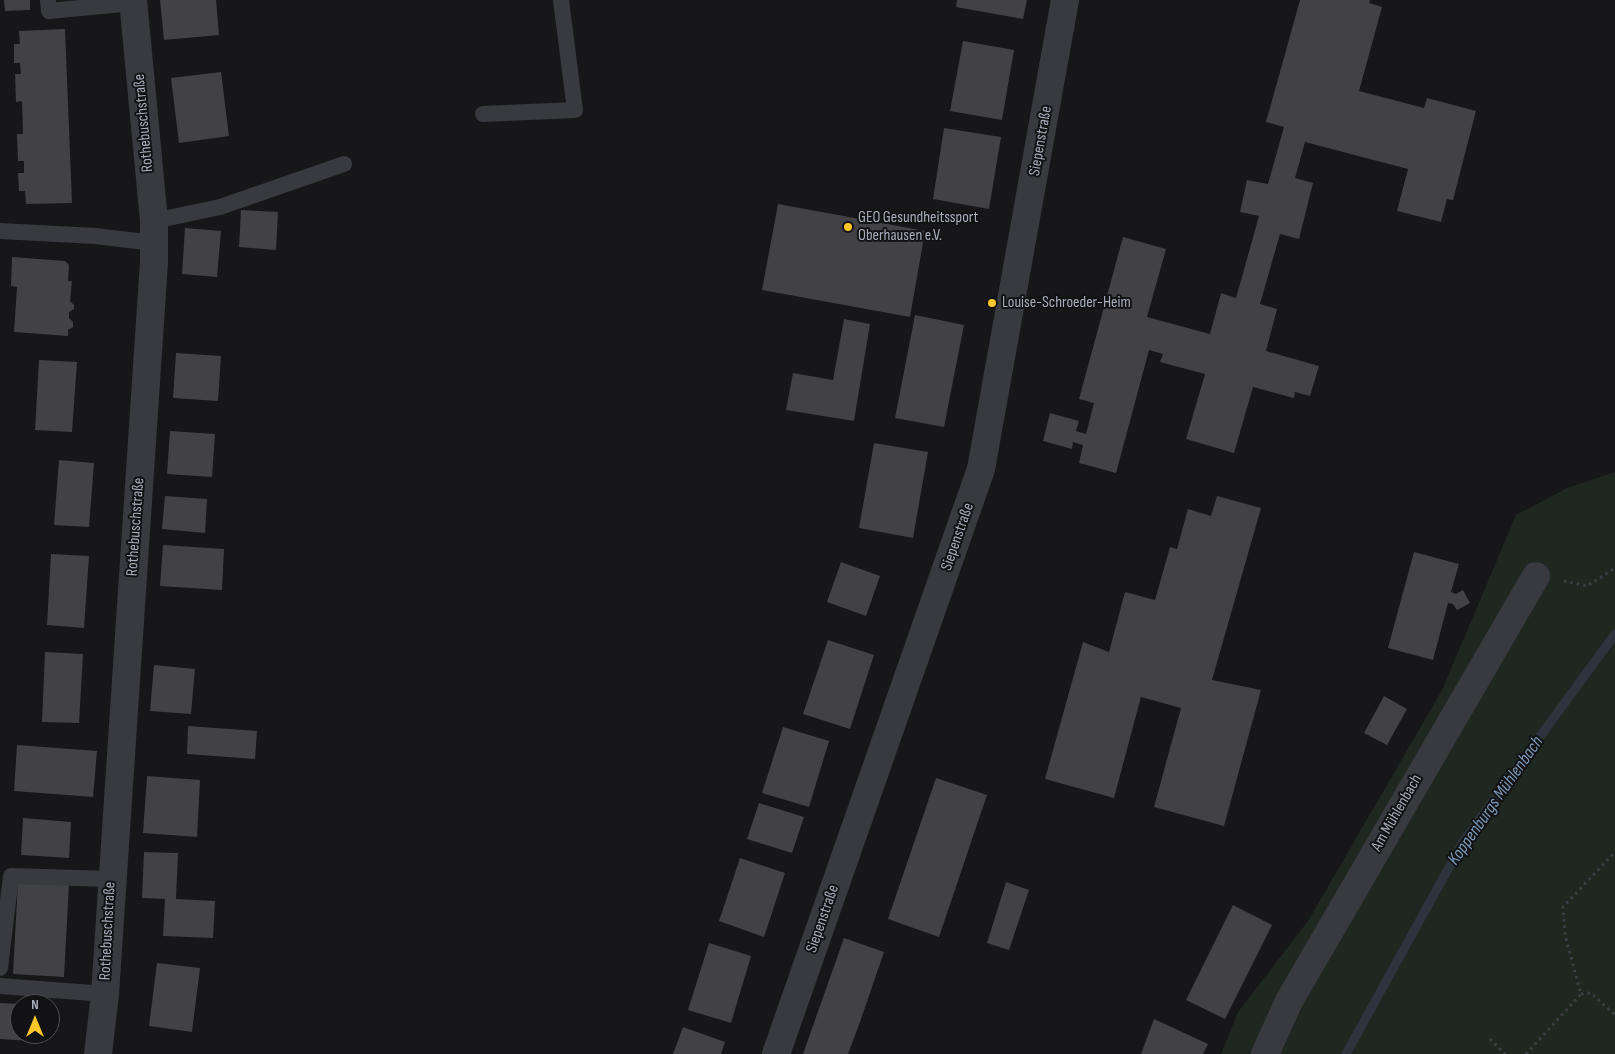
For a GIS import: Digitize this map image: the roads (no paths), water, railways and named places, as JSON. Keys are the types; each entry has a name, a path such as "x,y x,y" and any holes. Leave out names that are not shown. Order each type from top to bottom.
{"street":[{"name":"Siepenstraße","path":"776,1054 982,469 1065,0"},
{"name":"Rothebuschstraße","path":"98,1054 105,994 154,232 133,2"},
{"name":"Am Mühlenbach","path":"1265,1054 1289,1001 1536,576"}],"lane":[{"path":"48,0 49,11 133,2"},
{"path":"483,114 576,110 561,0"},
{"path":"0,230 95,236 154,232 344,164"},
{"path":"0,968 10,876 111,880"},
{"path":"0,986 105,994"}],"waterway":[{"name":"Koppenburgs Mühlenbach","path":"1346,1054 1463,842 1615,634"}],"place":[{"name":"GEO Gesundheitssport Oberhausen e.V.","path":"848,227"},
{"name":"Louise-Schroeder-Heim","path":"992,303"}]}
